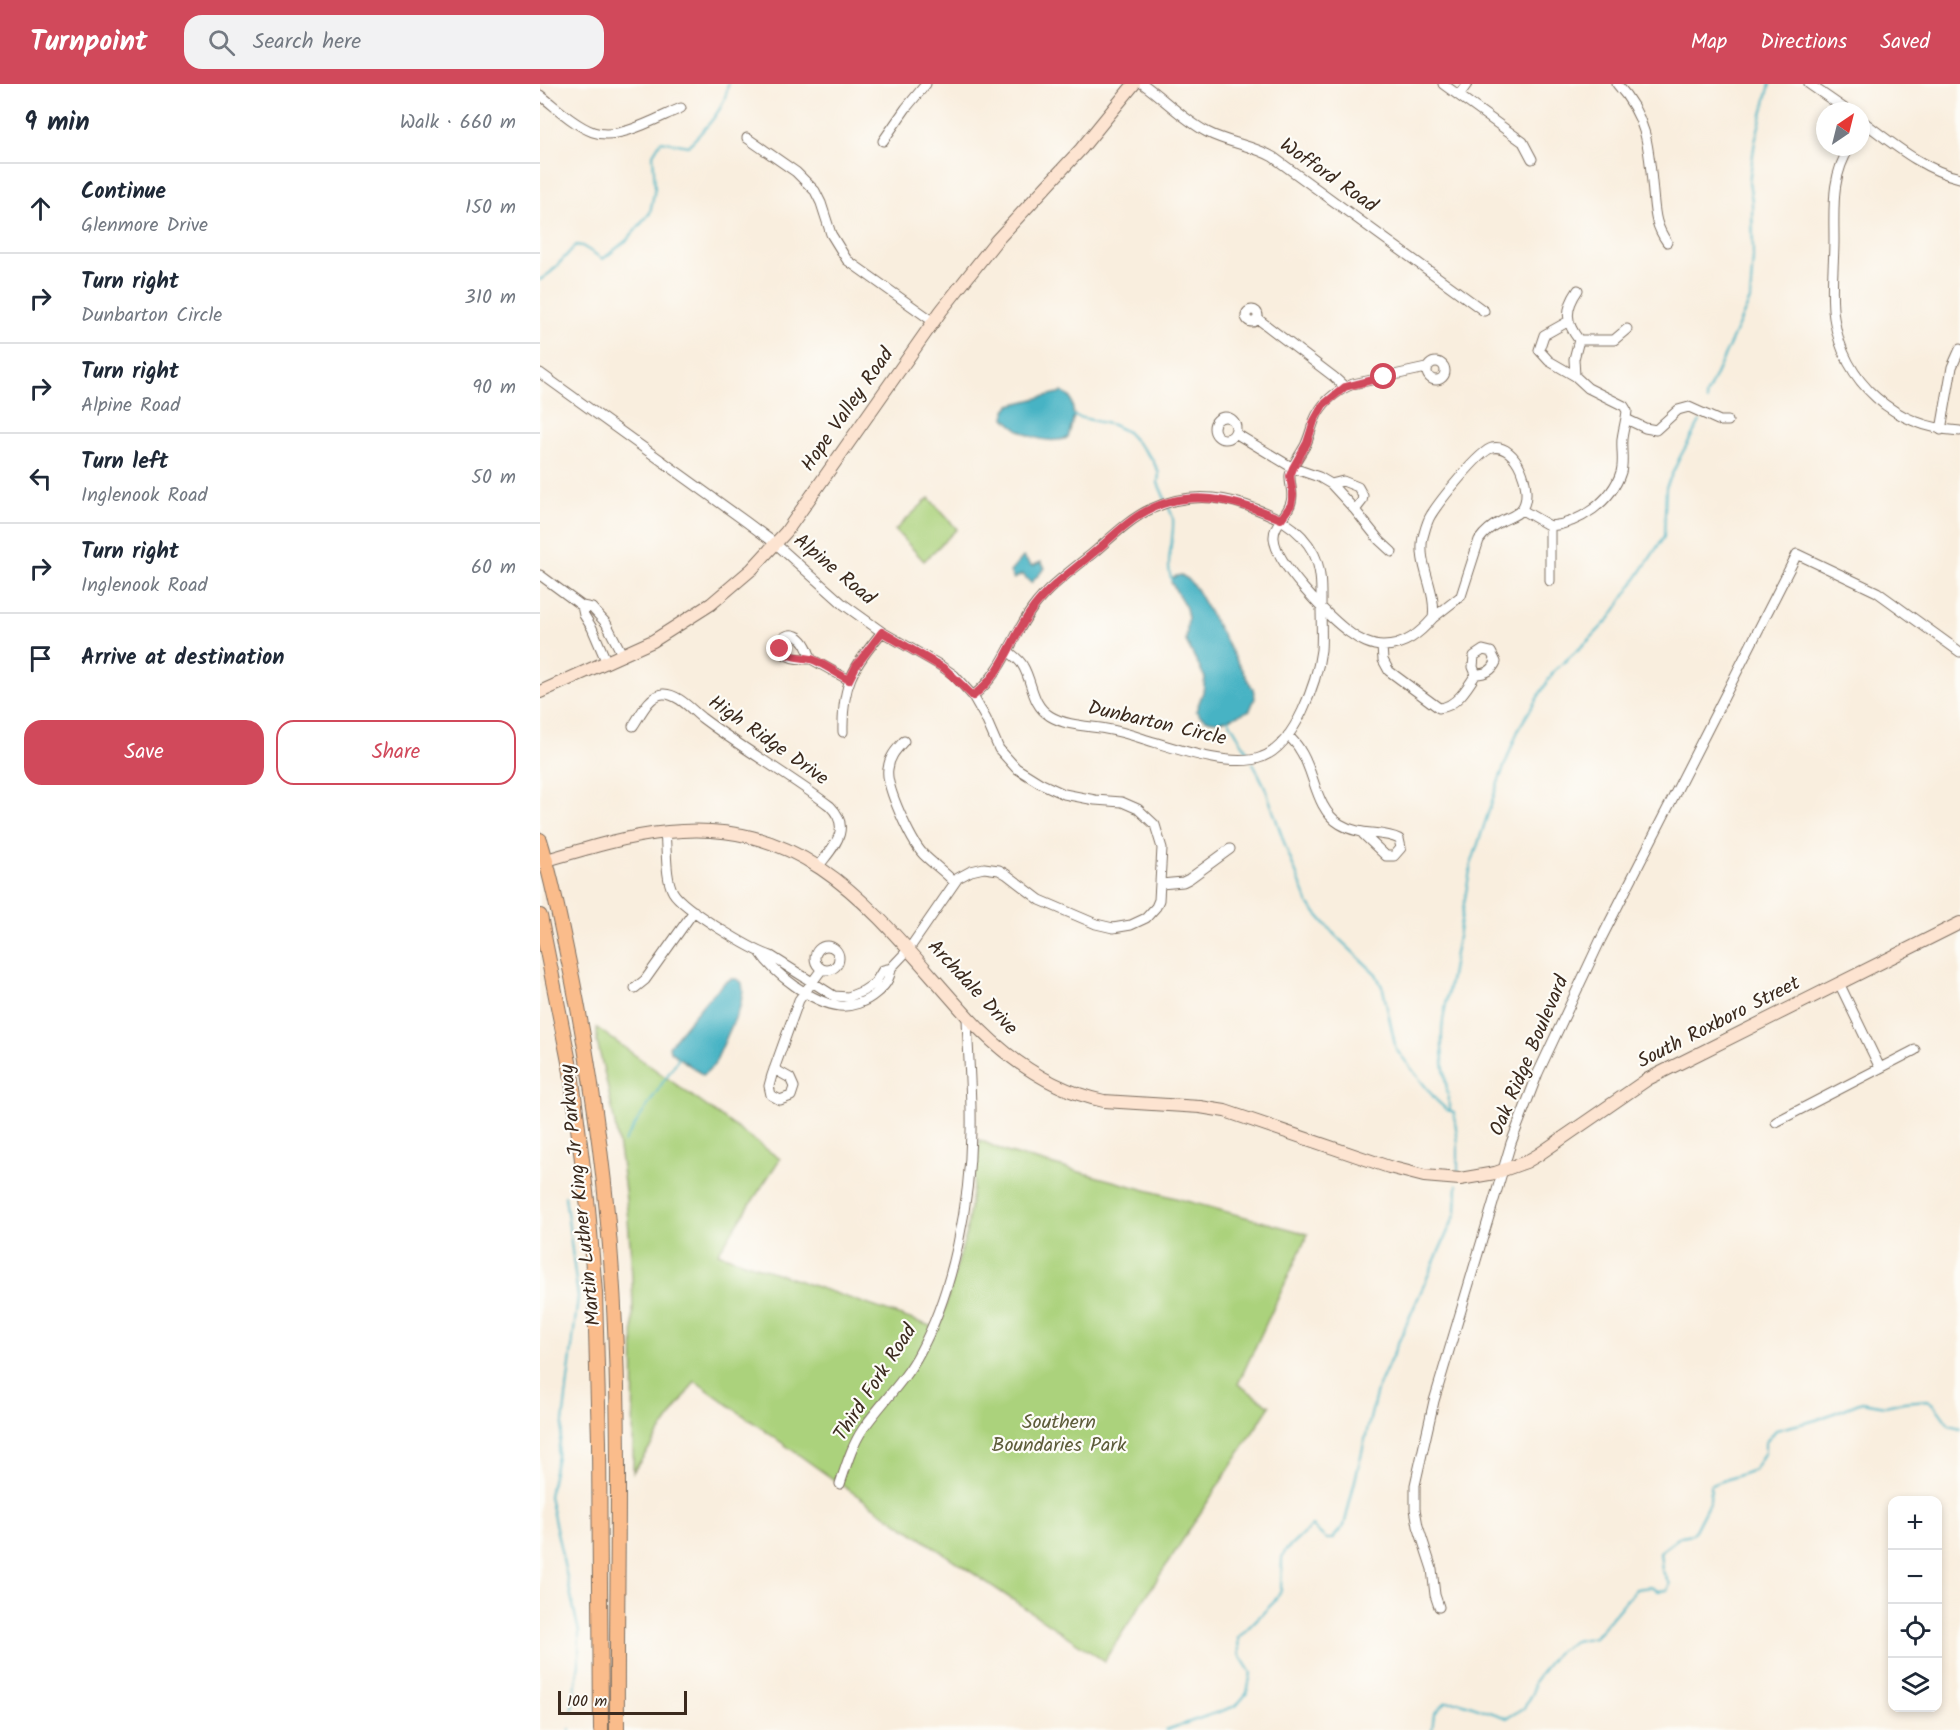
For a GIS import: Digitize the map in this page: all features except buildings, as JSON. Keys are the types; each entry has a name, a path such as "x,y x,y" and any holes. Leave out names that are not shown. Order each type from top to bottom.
{"main road":[{"name":"Martin Luther King Jr Parkway","path":"540,840 543,862 581,1018 596,1118 611,1257 617,1392 617,1730"},
{"name":"Martin Luther King Jr Parkway","path":"540,916 571,1072 588,1208 595,1293 599,1442 601,1730"}],"street":[{"path":"883,141 926,84"},
{"name":"Hope Valley Road","path":"540,692 653,641 711,604 730,589 776,544 934,322 996,241 1074,156 1134,84"},
{"name":"Wofford Road","path":"1143,84 1203,129 1273,157 1484,311"},
{"path":"1443,84 1523,142 1532,159"},
{"path":"1460,95 1467,84"},
{"path":"1617,84 1633,103 1648,140 1656,224 1667,242"},
{"path":"1809,84 1835,102"},
{"path":"540,95 580,125 608,135 636,127 681,108"},
{"path":"1870,129 1933,168 1960,178"},
{"path":"747,138 796,172 815,191 831,234 847,260 934,322"},
{"path":"1845,156 1839,166 1833,204 1834,316 1848,364 1859,380 1881,402 1908,420 1941,430 1960,432"},
{"path":"1575,376 1574,359 1579,340 1569,321 1567,309 1578,290"},
{"path":"1258,319 1345,387"},
{"path":"1522,510 1550,526 1568,523 1588,513 1607,495 1622,470 1622,441 1627,411 1624,406 1588,388 1575,376 1549,361 1539,350 1544,335 1569,321"},
{"path":"1579,340 1614,340 1627,329"},
{"path":"1941,430 1952,367 1960,350"},
{"path":"1426,368 1345,387 1330,398 1318,412 1307,443 1293,468 1290,476 1293,495 1291,505 1281,519 1274,537 1283,561 1321,606 1354,636 1382,646 1403,642 1415,637 1433,618 1461,596 1482,536 1499,522 1522,510 1527,494 1526,484 1515,459 1504,450 1489,449 1479,456 1430,516 1423,536 1422,560 1434,598 1433,618"},
{"name":"Alpine Road","path":"540,374 746,520 843,604 882,632 945,669 973,696 999,749 1010,763 1022,772 1064,794 1128,803 1155,825 1161,840 1161,884 1156,907 1146,918 1131,925 1113,928 1096,924 1040,900 1006,874 992,868 984,868 971,871 954,882 909,949 891,968"},
{"path":"1626,419 1645,428 1656,430 1678,410 1689,407 1720,421 1728,421"},
{"path":"1234,434 1293,468 1319,477 1330,484 1355,510 1372,533 1392,552"},
{"path":"1330,484 1343,481 1358,487 1364,496 1355,510"},
{"name":"Dunbarton Circle","path":"973,696 993,677 1027,617 1043,596 1122,528 1152,509 1179,500 1213,497 1241,504 1281,519 1298,532 1313,553 1320,572 1321,649 1318,665 1307,699 1288,735 1266,756 1234,760 1208,756 1110,729 1057,720 1042,709 1031,690 1023,666 1009,652"},
{"path":"1550,526 1550,581"},
{"name":"Oak Ridge Boulevard","path":"1439,1607 1432,1569 1418,1526 1415,1485 1434,1401 1524,1106 1600,941 1797,554 1877,592 1960,652"},
{"path":"540,575 582,606 592,608 606,623 623,656"},
{"path":"582,606 607,663"},
{"path":"843,732 843,707 849,680 856,666 882,632"},
{"path":"1382,646 1383,660 1389,671 1439,708 1459,698 1476,674"},
{"path":"811,659 849,680"},
{"name":"High Ridge Drive","path":"633,726 649,702 656,696 668,694 830,806 838,814 841,832 838,840 818,867"},
{"path":"1288,735 1306,760 1327,811 1339,824 1362,834"},
{"path":"904,741 893,753 887,771 888,784 922,853 954,882"},
{"name":"Archdale Drive","path":"543,862 630,838 665,832 703,830 741,835 773,843 799,854 870,908 985,1036 1018,1063 1058,1086 1088,1098 1225,1111 1389,1167 1424,1176 1460,1179 1503,1171"},
{"path":"665,832 669,879 673,891 680,902 714,926 771,956 834,996 848,997 875,982 884,970 891,968 890,978 882,989 870,998 840,1006 816,999 768,965 760,952"},
{"path":"1161,884 1183,882 1189,879 1230,849"},
{"path":"635,988 645,980 694,911"},
{"name":"South Roxboro Street","path":"1503,1171 1538,1155 1648,1079 1960,923"},
{"path":"774,1069 799,1000 822,969"},
{"path":"1839,983 1880,1068"},
{"name":"Third Fork Road","path":"840,1484 862,1430 903,1379 920,1353 935,1321 952,1266 962,1218 971,1138 967,1017"},
{"path":"1776,1122 1915,1050"}],"green space":[{"path":"929,498 957,529 924,561 895,530"},
{"name":"Southern Boundaries Park","path":"597,1028 780,1159 718,1253 939,1329 966,1234 980,1140 1006,1152 1308,1234 1238,1384 1270,1406 1104,1661 837,1482 695,1381 633,1472 633,1328 628,1220 616,1130 597,1042"}],"water":[{"path":"1062,392 1071,398 1074,416 1068,438 1051,440 1034,437 1019,430 1005,418 1006,410 1010,405"},
{"path":"1023,557 1032,566 1041,562 1045,568 1031,583 1022,574 1014,579 1010,572"},
{"path":"1181,575 1188,579 1196,589 1254,691 1255,698 1250,710 1229,719 1208,720 1196,711 1205,678 1186,641 1188,617 1186,608 1171,582 1173,577"},
{"path":"731,979 742,983 740,1007 714,1065 703,1075 670,1051 669,1046 705,1002"}],"waterway":[{"path":"540,280 551,272 576,245 582,246 603,259 627,240 650,213 655,188 653,154 661,141 688,146 708,126 719,110 728,84"},
{"path":"1707,401 1706,396 1750,300 1753,257 1752,201 1749,182 1755,141 1770,84"},
{"path":"1074,416 1113,425 1127,432 1152,459 1159,473 1158,483 1165,499"},
{"path":"1450,1109 1442,1054 1443,1020 1471,865 1499,780 1519,728 1554,671 1610,618 1664,537 1666,487 1700,421"},
{"path":"1167,504 1173,518 1169,558 1172,581"},
{"path":"1228,719 1251,758"},
{"path":"1253,763 1265,787 1309,905 1335,935 1376,974 1383,989 1396,1049 1436,1100 1447,1110 1454,1112"},
{"path":"624,1142 680,1056"},
{"path":"1454,1113 1458,1143 1458,1171"},
{"path":"1166,1730 1236,1706 1247,1693 1251,1673 1239,1654 1238,1638 1274,1602 1281,1590 1282,1558 1285,1551 1312,1526 1326,1539 1332,1539 1344,1526 1377,1390 1456,1213 1457,1185"},
{"path":"565,1196 578,1297 562,1431 549,1496 579,1632 579,1664 572,1710"},
{"path":"1432,1730 1434,1714 1446,1702 1461,1702 1507,1718 1524,1708 1533,1693 1534,1682 1556,1653 1575,1641 1595,1637 1636,1589 1651,1587 1658,1591 1667,1590 1670,1584 1662,1570 1660,1552 1681,1536 1693,1534 1710,1501 1711,1485 1754,1470 1765,1452 1765,1443 1776,1430 1816,1420 1862,1402 1885,1406 1928,1400 1949,1425 1960,1428"}],"route":[{"path":"780,649 790,656 803,660 811,659 849,680 867,650 882,632 954,675 973,696 1002,666 1027,617 1043,596 1141,514 1169,502 1213,497 1241,504 1281,519 1291,505 1293,495 1290,476 1323,405 1345,387 1384,377"}]}
